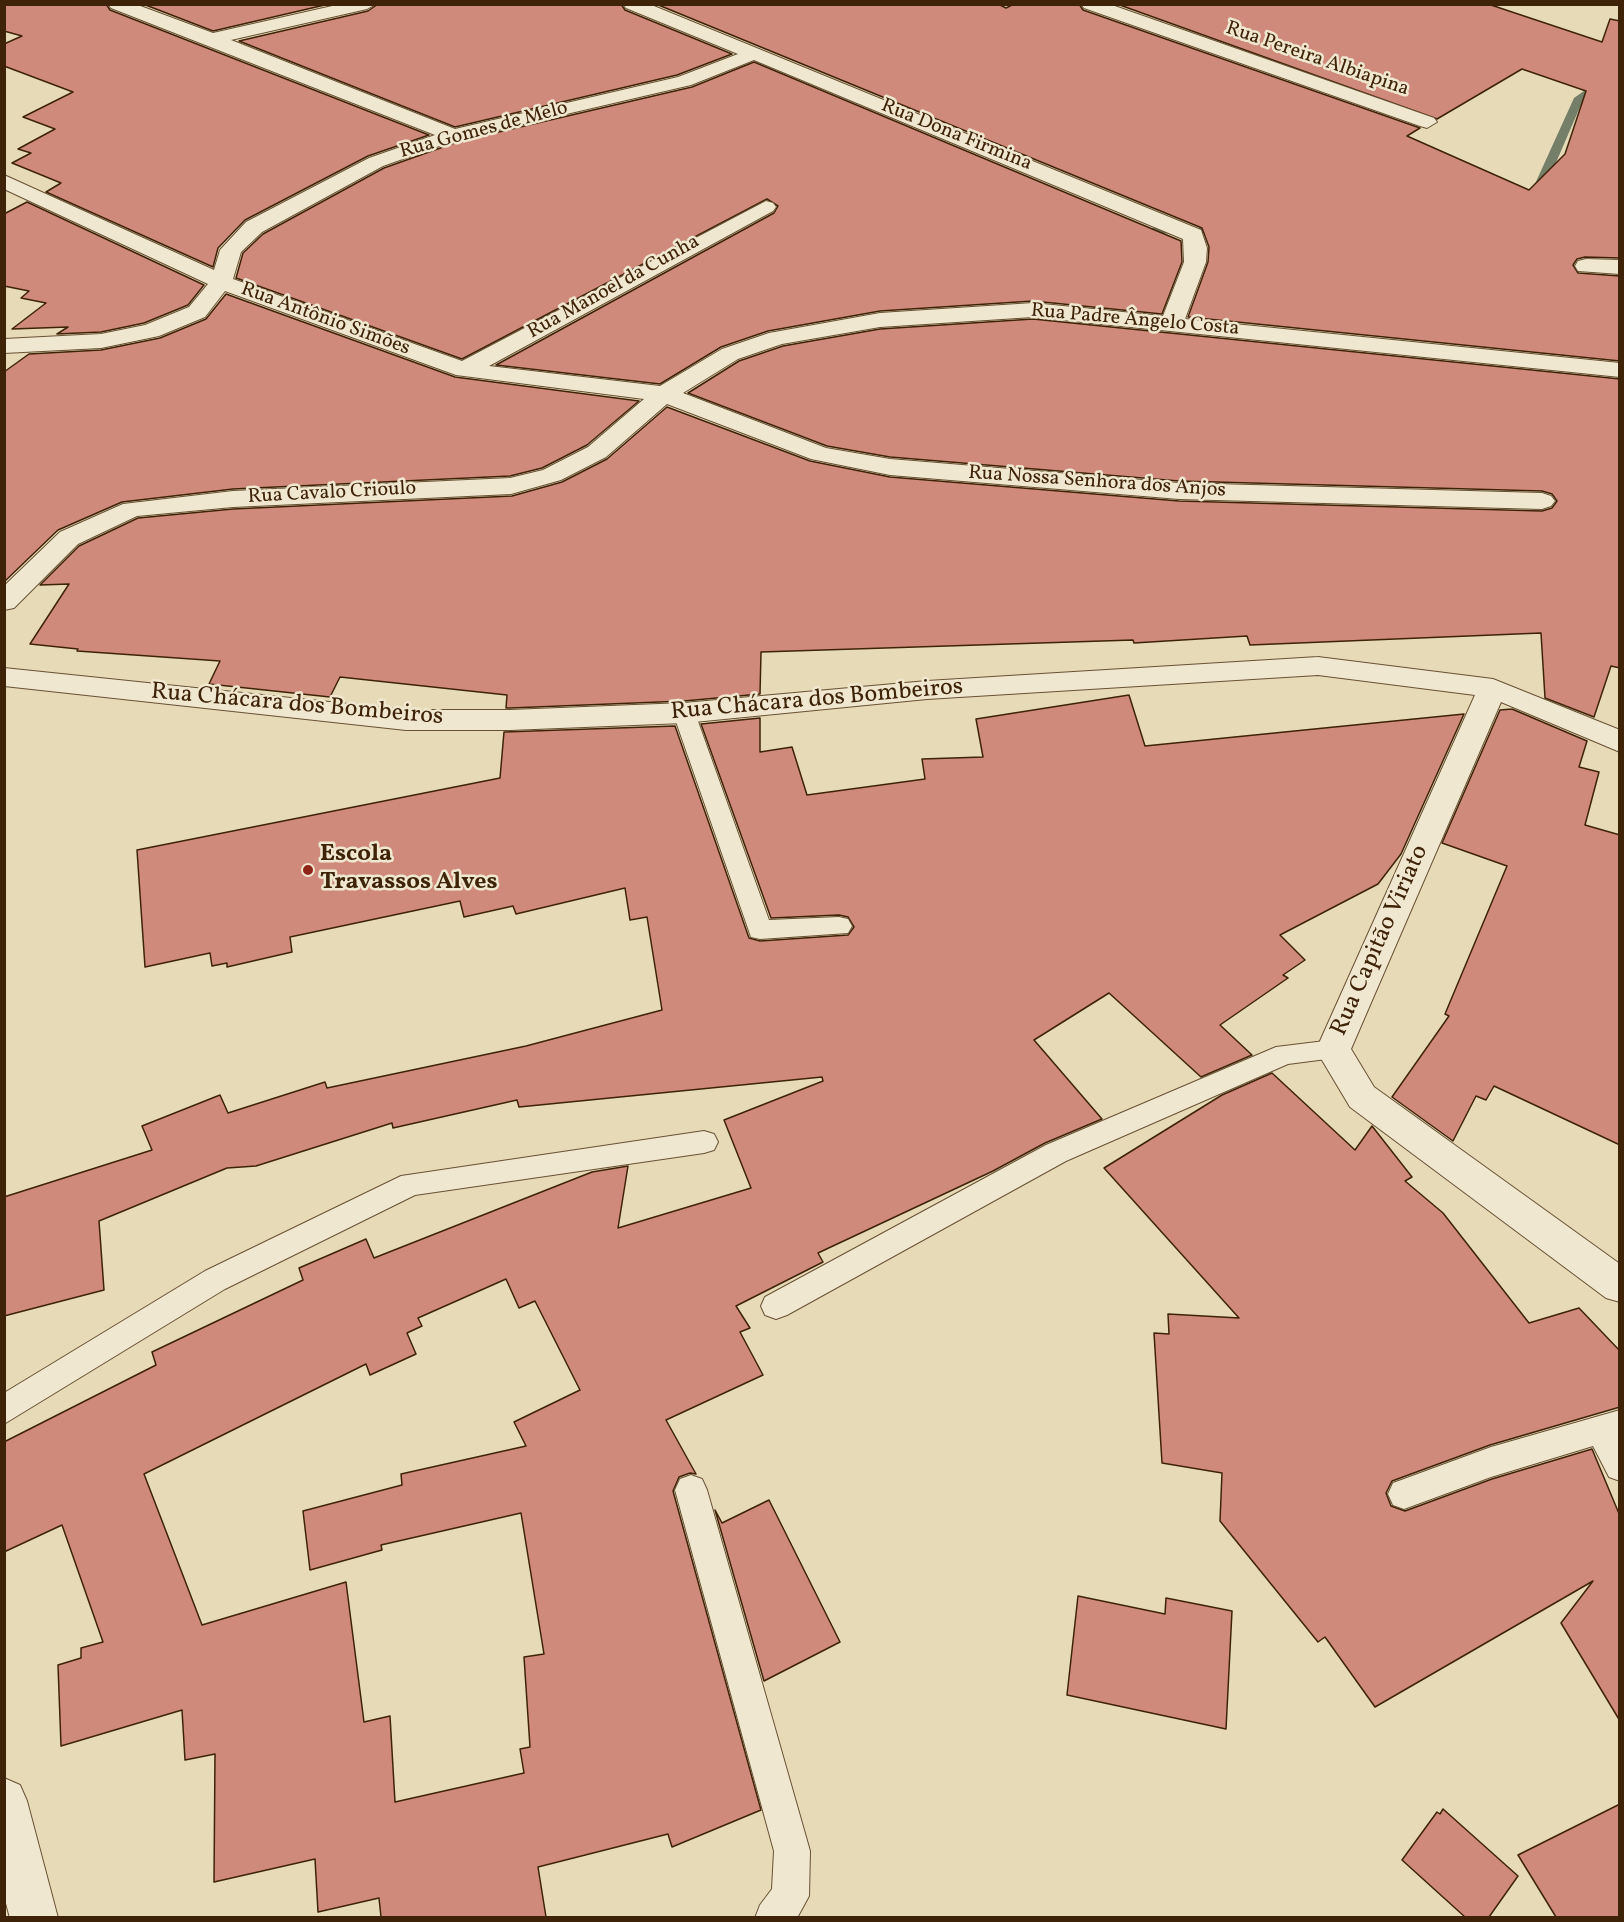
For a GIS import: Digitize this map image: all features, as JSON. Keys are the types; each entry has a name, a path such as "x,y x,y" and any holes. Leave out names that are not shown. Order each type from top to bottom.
{"street":[{"path":"117,4 212,39 453,135"},
{"path":"212,39 367,4"},
{"name":"Rua Dona Firmina","path":"632,4 1193,235 1196,248 1195,262 1172,324"},
{"name":"Rua Pereira Albiapina","path":"1090,4 1427,122"},
{"name":"Rua Gomes de Melo","path":"221,282 231,250 255,227 376,162 453,135 684,81 754,54"},
{"name":"Rua Antônio Simões","path":"4,181 221,282 464,370 664,394"},
{"name":"Rua Manoel da Cunha","path":"464,370 766,207"},
{"path":"1586,266 1620,267"},
{"path":"4,346 101,341 151,331 197,312 221,282"},
{"name":"Rua Padre Ângelo Costa","path":"664,394 730,354 777,338 880,320 1033,310 1620,370"},
{"name":"Rua Nossa Senhora dos Anjos","path":"664,394 820,454 890,467 1179,491 1542,501"},
{"name":"Rua Cavalo Crioulo","path":"7,596 69,538 132,509 233,499 511,486 552,475 597,452 664,394"},
{"name":"Rua Chácara dos Bombeiros","path":"4,677 406,720 510,720 684,713 927,690 1318,666 1493,688 1620,742"},
{"name":"Rua Capitão Viriato","path":"1493,688 1333,1050 1362,1097 1620,1286"},
{"path":"4,1802 34,1917"}],"lane":[{"path":"684,713 760,930 839,926"},
{"path":"776,1306 1056,1153 1285,1054 1333,1050"},
{"path":"4,1410 215,1280 411,1184 704,1142"},
{"path":"1404,1494 1491,1462 1611,1427 1620,1466"},
{"path":"691,1490 792,1851 790,1896 773,1917"}],"building":[{"path":"4,4 106,4 110,10 429,135 368,156 245,220 218,248 213,267 46,192 61,183 12,163 31,153 18,149 55,129 23,117 73,92 4,66 4,44 22,36 4,31"},
{"path":"143,4 329,4 213,31"},
{"path":"378,4 621,4 625,10 732,54 677,75 455,127 239,41 368,11"},
{"path":"656,4 998,4 1006,8 1014,4 1079,4 1083,10 1420,128 1407,136 1529,190 1565,154 1586,91 1522,69 1437,119 1117,4 1488,4 1602,42 1610,19 1620,21 1620,258 1585,257 1577,259 1573,265 1578,273 1620,276 1620,361 1188,317 1208,262 1209,247 1202,228"},
{"path":"754,62 1181,241 1182,262 1162,314 1033,301 880,311 768,331 721,347 660,384 496,365 774,213 778,206 767,199 462,359 236,278 243,253 263,234 384,168 460,141 692,87"},
{"path":"27,202 204,285 188,305 144,323 101,332 57,334 68,327 12,329 46,303 21,298 29,291 4,286 4,214"},
{"path":"226,294 455,377 639,401 587,445 542,468 510,476 233,489 122,502 58,530 4,582 4,372 29,354 101,350 160,338 206,319"},
{"path":"1033,319 1620,379 1620,668 1611,666 1594,717 1545,698 1541,633 1250,645 1247,636 1134,643 1133,640 761,652 760,694 684,701 510,708 506,708 507,695 340,677 330,697 209,684 220,661 77,651 78,649 30,644 69,584 40,585 79,546 138,518 233,509 512,496 562,482 607,459 667,407 810,461 890,477 1179,501 1542,511 1552,508 1557,501 1552,494 1542,491 1179,481 890,457 827,446 688,393 739,361 783,346 880,329"},
{"path":"1129,695 1145,746 1464,714 1401,854 1378,884 1280,935 1305,960 1283,975 1288,978 1220,1025 1252,1055 1201,1077 1109,993 1034,1040 1102,1119 1045,1143 993,1171 818,1253 823,1262 736,1306 750,1328 740,1332 763,1375 666,1420 696,1474 690,1473 679,1477 673,1491 761,1810 672,1847 668,1834 538,1867 546,1917 381,1917 379,1898 318,1912 315,1859 214,1882 215,1754 185,1760 182,1710 61,1746 58,1665 81,1658 81,1648 103,1642 62,1525 4,1552 4,1442 156,1365 152,1352 303,1280 299,1268 366,1239 374,1258 592,1172 628,1166 618,1228 751,1188 724,1120 823,1081 822,1077 519,1107 517,1100 393,1128 392,1123 256,1166 227,1168 99,1221 104,1290 4,1316 4,1197 152,1150 142,1126 220,1095 228,1113 325,1082 327,1088 526,1046 662,1010 647,917 630,920 625,888 516,914 513,906 464,917 460,901 290,937 292,952 227,967 227,963 212,966 210,953 145,967 137,850 500,778 504,732 675,726 749,938 760,941 848,935 854,927 848,917 839,915 771,918 701,724 760,718 760,752 792,747 807,795 925,779 922,759 983,757 976,719","holes":["506,1279 519,1308 535,1301 580,1390 514,1422 526,1446 401,1474 402,1485 303,1511 310,1570 382,1550 381,1545 521,1513 544,1654 524,1657 530,1747 520,1749 524,1773 395,1802 390,1716 364,1722 346,1582 202,1625 144,1474 366,1364 370,1375 416,1354 407,1333 422,1326 418,1318"]},
{"path":"1512,709 1587,741 1579,767 1599,772 1585,825 1620,835 1620,1145 1494,1086 1486,1100 1476,1096 1453,1141 1392,1097 1449,1016 1445,1014 1507,866 1442,843 1500,710"},
{"path":"1272,1073 1355,1150 1372,1126 1412,1177 1405,1181 1443,1213 1529,1323 1579,1308 1620,1351 1620,1407 1490,1445 1392,1481 1386,1493 1391,1506 1405,1511 1492,1479 1592,1449 1620,1516 1620,1721 1561,1623 1593,1581 1375,1707 1325,1637 1318,1642 1220,1521 1222,1473 1162,1463 1154,1333 1169,1334 1168,1314 1239,1318 1104,1168 1222,1095"},
{"path":"769,1500 840,1642 764,1681 715,1510 722,1523"},
{"path":"1078,1596 1165,1614 1166,1598 1232,1611 1226,1729 1067,1695"},
{"path":"1620,1804 1620,1917 1556,1917 1518,1855"},
{"path":"1443,1809 1518,1876 1489,1917 1465,1917 1402,1860 1437,1812 1440,1814"}],"waterway":[{"path":"1536,195 1579,98 1605,81"},
{"path":"1132,231 1227,231"}],"place":[{"name":"Escola Travassos Alves","path":"308,870"}]}
